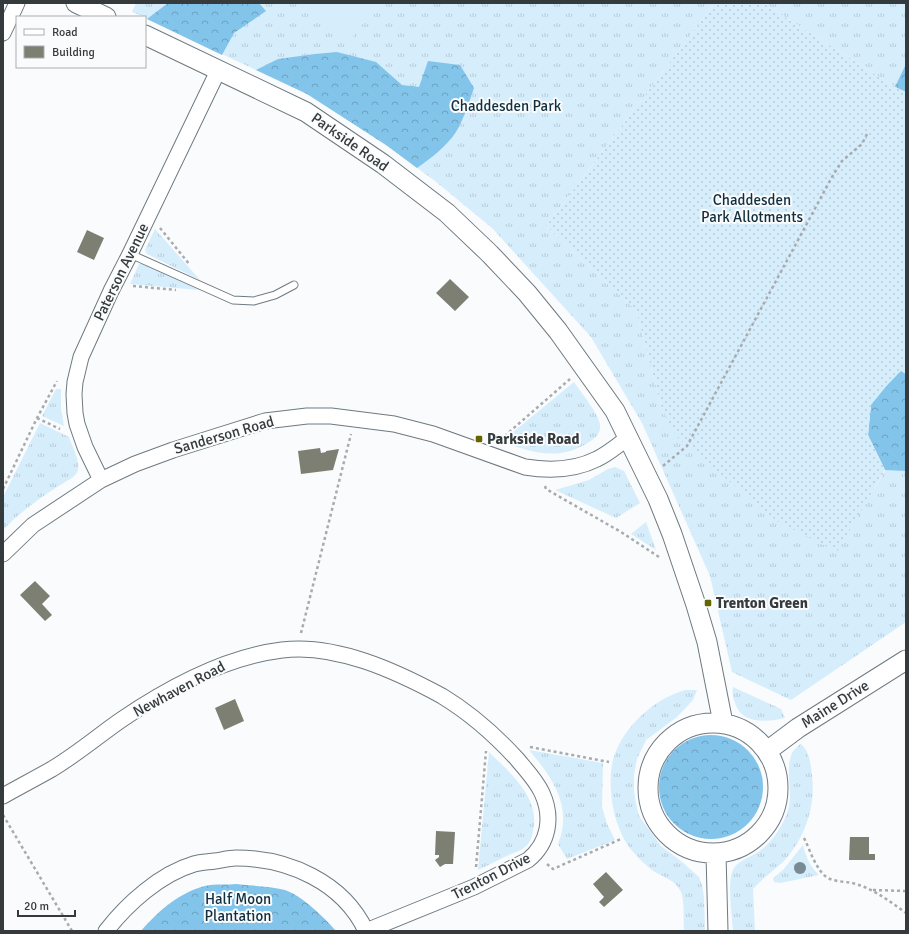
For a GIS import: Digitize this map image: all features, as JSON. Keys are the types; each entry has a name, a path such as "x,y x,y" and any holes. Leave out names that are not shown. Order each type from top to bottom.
{"street":[{"path":"3,33 17,3"},
{"path":"76,3 104,16"},
{"name":"Parkside Road","path":"146,35 306,112 383,164 447,213 490,254 527,293 558,331 615,412 647,476 672,534 696,605 707,642 723,723"},
{"name":"Paterson Avenue","path":"101,480 85,447 77,424 74,394 75,382 81,357 114,284 130,254 218,70"},
{"name":"Sanderson Road","path":"3,554 33,525 101,480 135,464 173,450 265,421 307,416 331,416 394,424 433,434 525,467 539,469 555,469 578,466 598,459 628,438"},
{"name":"Newhaven Road","path":"3,796 53,768 122,719 194,678 226,663 271,652 297,649 329,651 367,662 410,680 461,708"},
{"name":"Maine Drive","path":"766,751 798,728 905,663"},
{"name":"Trenton Drive","path":"366,931 474,887 528,860 542,843 548,828 548,813 539,787 528,772 503,745 488,730 461,708"},
{"path":"702,723 723,723 744,731 756,739 766,751 773,761 777,773 778,798 774,813 766,827 756,838 730,852 716,854 695,852 675,842 664,832 656,821 650,807 648,778 653,761 673,736 686,728 702,723"},
{"path":"716,854 718,931"},
{"path":"106,931 128,906 151,887 174,872 194,864 234,858 253,858 275,862 310,874 330,887 345,900 359,917 366,931"}],"lane":[{"path":"130,254 233,300 254,301 275,295 294,285"}],"path":[{"path":"647,476 669,462 687,446 832,176 842,161 862,144 868,132"},
{"path":"149,214 190,266"},
{"path":"114,284 205,292 209,289"},
{"path":"485,452 584,367"},
{"path":"3,488 37,418 58,381"},
{"path":"297,649 355,418"},
{"path":"539,469 546,489 621,532 660,557"},
{"path":"474,887 488,730"},
{"path":"528,746 609,762"},
{"path":"3,815 72,931"},
{"path":"804,838 816,864 827,877 834,880 860,885 872,890 906,913"},
{"path":"534,854 553,869 621,839"},
{"path":"872,890 906,891"}],"green space":[{"name":"Chaddesden Park","path":"136,3 715,3 546,226 636,310 662,409 836,551 885,471 906,374 906,622 791,700 732,672 710,576 642,423 591,337 492,228 435,181 386,145 307,94 146,18 146,16 132,12"},
{"path":"168,3 259,3 266,11 234,33 222,55 147,19"},
{"path":"302,3 378,3 352,38"},
{"name":"Chaddesden Park Allotments","path":"715,3 763,3 895,87 906,92 906,374 901,371 887,385 871,405 868,435 885,470 837,552 777,521 676,436 662,409 636,310 546,226"},
{"path":"763,3 906,3 906,92 895,87"},
{"path":"337,52 376,62 402,85 419,87 428,61 460,65 474,88 464,116 456,132 443,147 417,168 386,145 307,94 256,70 278,59"},
{"path":"906,64 906,92 895,87"},
{"path":"155,229 200,280 147,254 145,250"},
{"path":"139,264 146,264 199,290 130,284"},
{"path":"901,370 906,374 906,471 885,470 868,435 871,404"},
{"path":"574,382 593,408 600,424 598,435 594,439 578,448 567,452 556,453 535,452 501,442"},
{"path":"56,389 61,389 61,409 64,426 42,416"},
{"path":"40,423 69,437 77,458 78,470 74,476 31,505 3,530 3,497"},
{"path":"615,467 624,471 640,503 616,518 555,490 589,480 608,469"},
{"path":"646,522 656,550 631,534"},
{"path":"733,687 781,709 785,718 764,721 749,718 743,715 738,710 734,701"},
{"path":"685,690 697,690 693,700 677,717 646,740 637,759 634,775 634,791 639,816 661,846 699,877 704,897 705,931 684,931 682,896 679,888 676,884 652,870 627,844 617,823 611,794 611,771 614,757 619,744 627,731 648,710 672,695"},
{"path":"711,735 731,739 748,750 759,767 763,787 759,807 748,824 731,835 711,839 691,835 674,824 663,807 659,787 663,767 674,750 691,739"},
{"path":"801,744 808,754 813,787 810,810 803,833 791,853 783,862 753,889 755,931 733,931 730,891 731,875 738,864 768,844 780,828 790,803 789,763 794,750"},
{"path":"529,750 603,763 602,807 607,824 615,840 567,859 558,844 562,830 562,805 553,782"},
{"path":"489,752 522,787 528,797 534,819 533,831 528,844 521,850 478,870"},
{"path":"803,845 809,862 819,875 780,883 774,882 773,878 783,870"},
{"name":"Half Moon Plantation","path":"236,884 285,890 298,897 312,908 336,931 141,931 163,909 190,891 210,885"}],"building":[{"path":"87,230 104,238 94,260 77,252"},
{"path":"450,279 469,297 455,311 436,293"},
{"path":"320,448 321,453 339,449 333,470 301,474 298,451"},
{"path":"35,581 50,596 42,604 52,615 45,621 20,595"},
{"path":"235,699 244,721 224,730 215,708"},
{"path":"436,831 455,832 453,864 445,864 440,867 435,860 439,857 439,855 435,855"},
{"path":"850,837 869,837 869,854 875,854 875,860 849,860"},
{"path":"606,872 623,890 604,907 599,902 604,897 593,884"}],"place":[{"name":"Parkside Road","path":"479,439"},
{"name":"Trenton Green","path":"708,603"}]}
